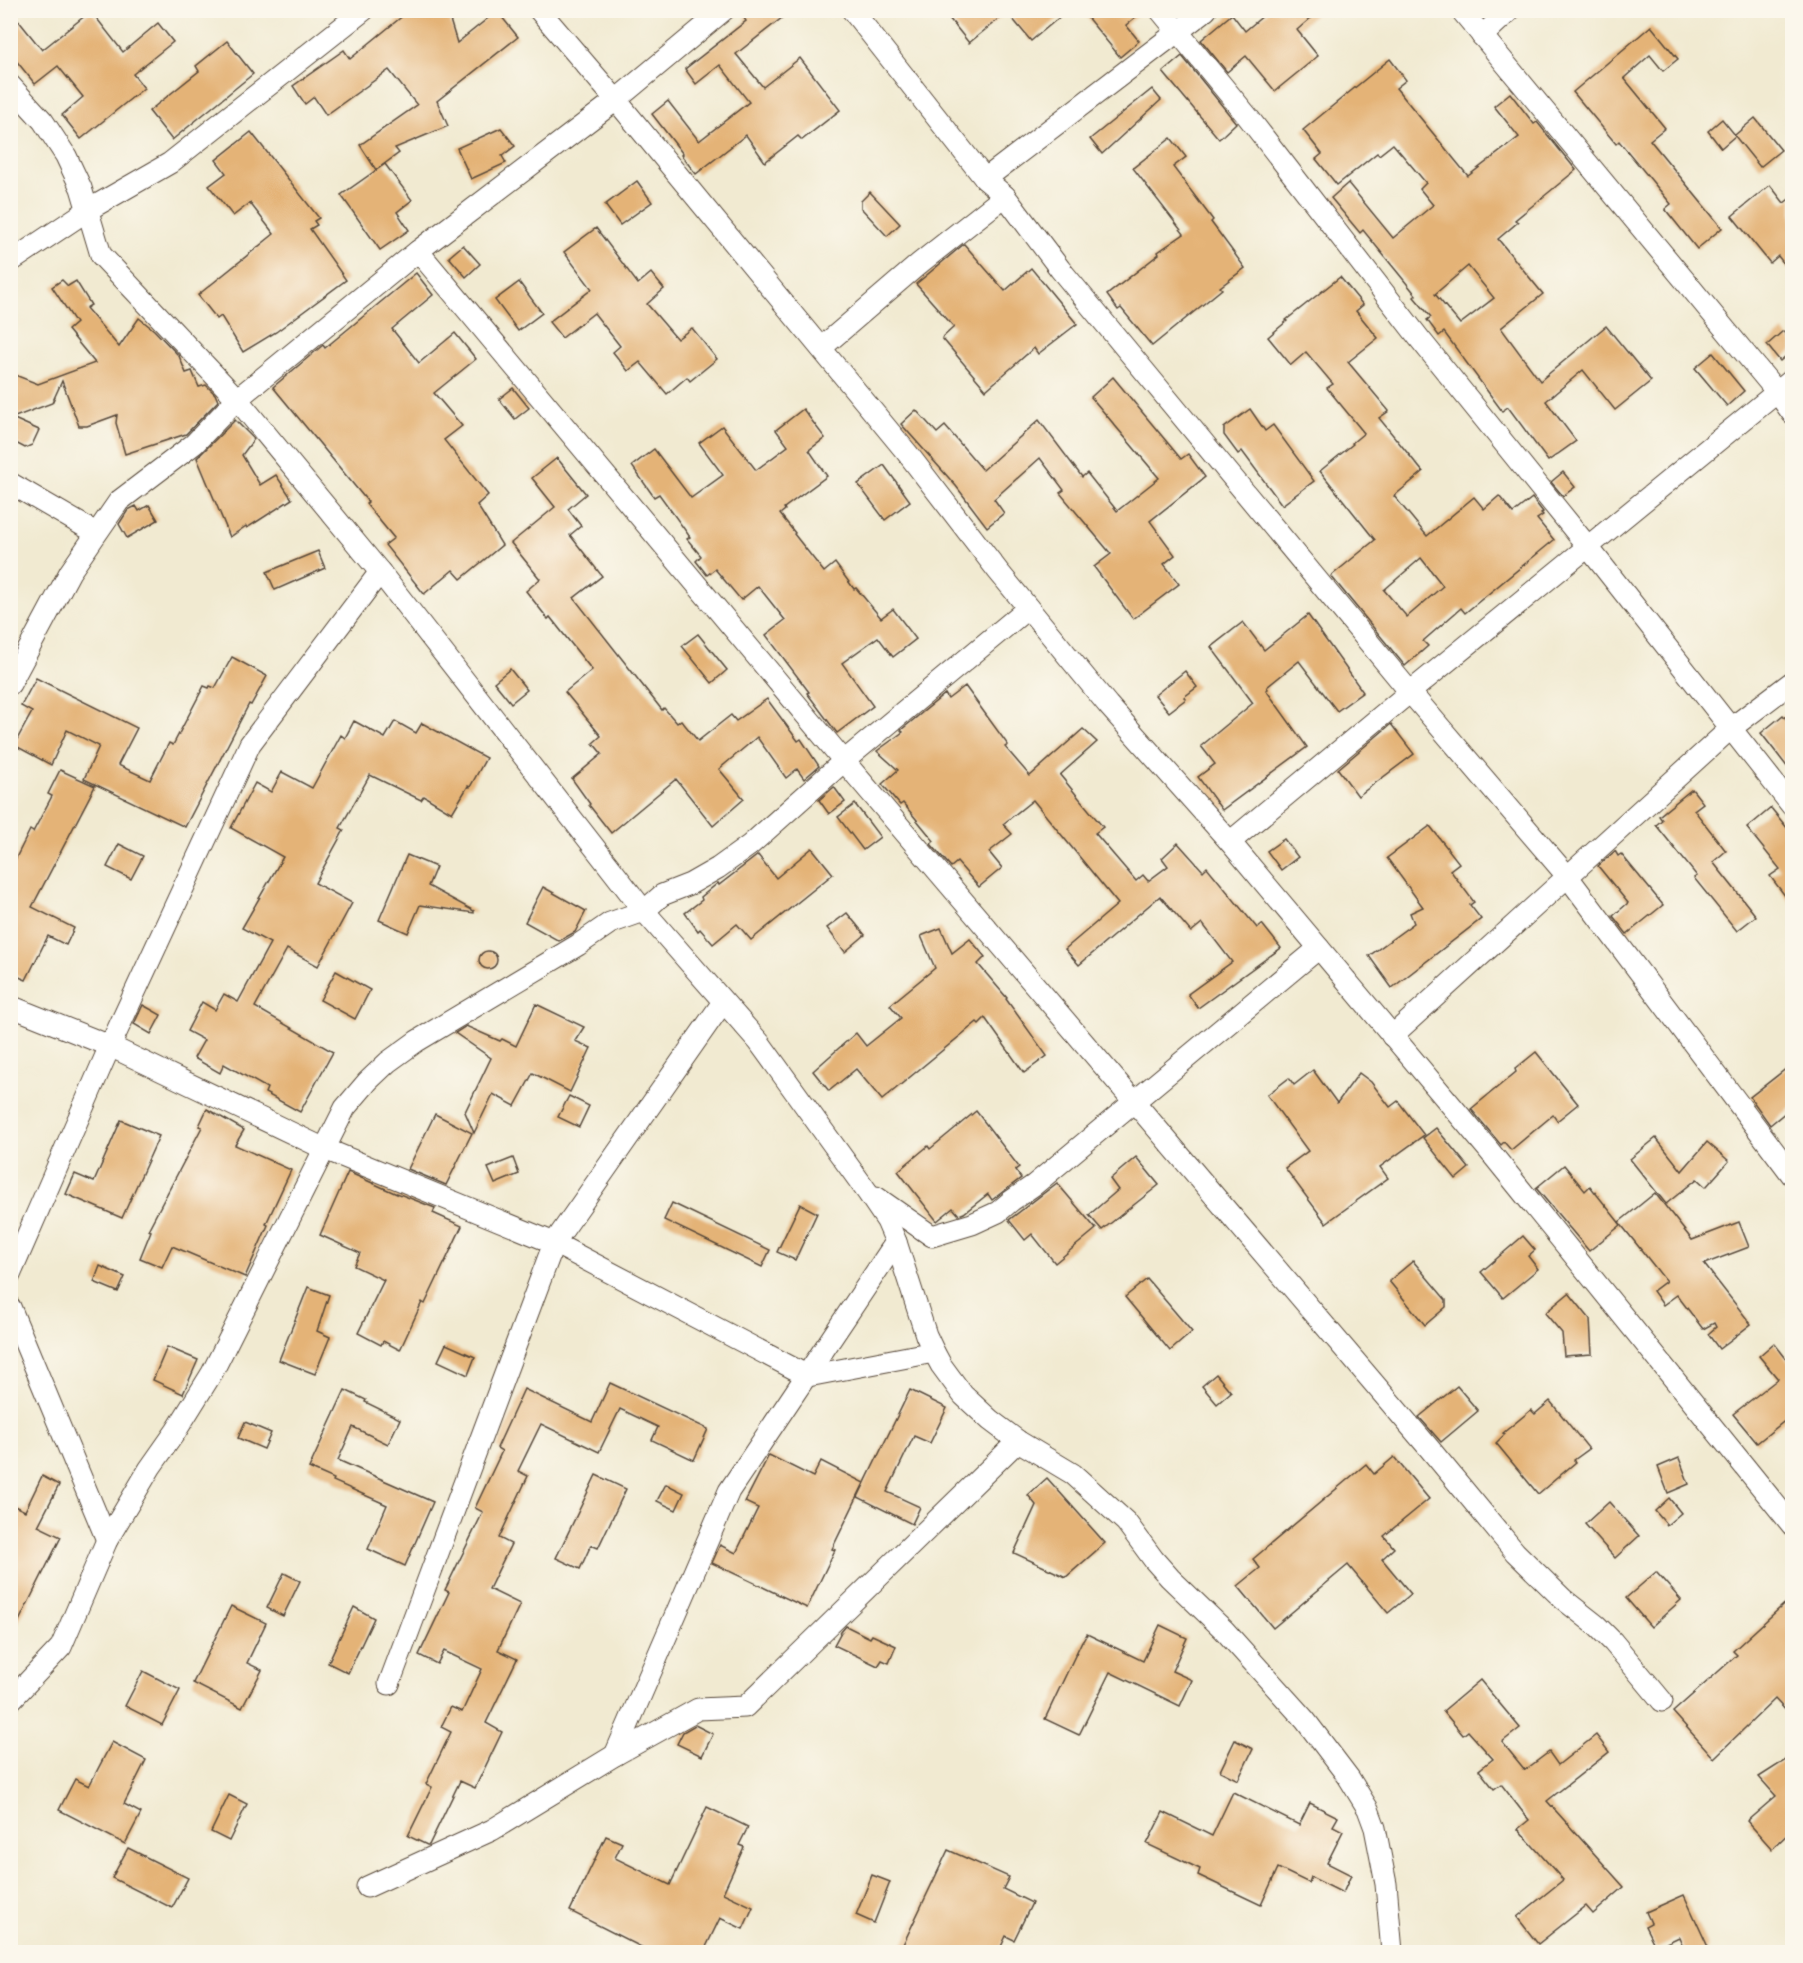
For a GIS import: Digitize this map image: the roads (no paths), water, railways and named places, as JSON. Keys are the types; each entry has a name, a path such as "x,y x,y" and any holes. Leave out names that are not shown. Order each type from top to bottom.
{"street":[{"path":"10,262 88,210 170,163 364,10"},
{"path":"539,10 908,454 1028,608 1108,705 1230,842 1495,1157 1792,1525"},
{"path":"10,684 70,572 119,501 194,444 237,399 418,251 616,100 724,10"},
{"path":"852,10 985,179 1005,196 1060,269 1410,692 1568,878 1792,1176"},
{"path":"1160,10 1322,211 1419,338 1588,547 1792,806"},
{"path":"985,179 1206,10"},
{"path":"1461,10 1785,386 1792,413"},
{"path":"1482,36 1510,10"},
{"path":"10,85 43,121 66,156 81,188 101,255 237,399 380,572 644,911 759,1042 887,1221 926,1335 941,1365 969,1401 1018,1441 1073,1474 1126,1521 1159,1566 1224,1630 1305,1720 1349,1778 1368,1809 1375,1828 1386,1884 1392,1953"},
{"path":"821,348 920,263 1005,196"},
{"path":"418,251 844,761 1135,1101 1515,1552 1563,1599 1596,1625 1613,1642 1662,1701"},
{"path":"1230,842 1785,386"},
{"path":"10,483 96,533"},
{"path":"10,1275 110,1046 250,744 380,572"},
{"path":"10,1701 61,1647 107,1540 150,1468 212,1373 345,1108 368,1081 388,1062 417,1041 579,945 610,923 644,911 662,895 690,884 718,868 750,845 844,761 1028,608"},
{"path":"1392,1036 1730,729 1792,682"},
{"path":"868,1193 902,1213 932,1236 998,1212 1034,1185 1318,948"},
{"path":"389,1684 554,1243 723,1002"},
{"path":"10,1006 110,1046 325,1149 554,1243 808,1376 934,1352"},
{"path":"615,1755 729,1491 896,1242"},
{"path":"10,1307 107,1540"},
{"path":"368,1887 492,1830 615,1755 698,1709 746,1707 1018,1441"}]}
